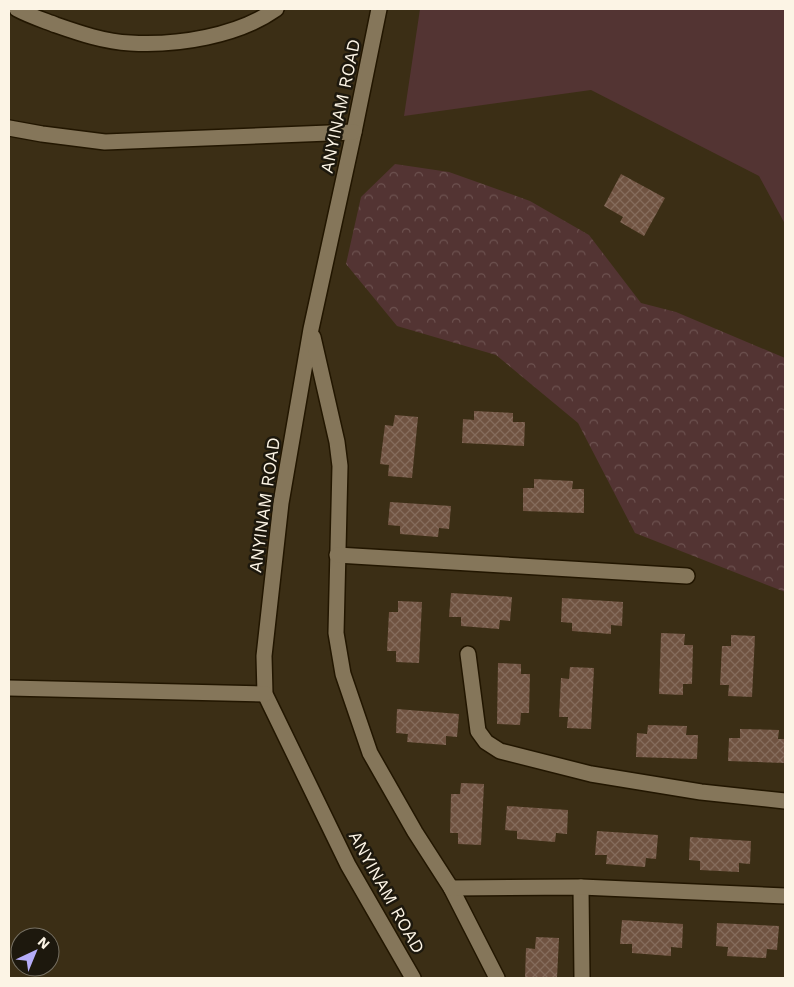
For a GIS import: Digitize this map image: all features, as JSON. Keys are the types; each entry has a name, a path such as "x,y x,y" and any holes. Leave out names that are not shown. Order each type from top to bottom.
{"street":[{"path":"18,9 82,34 129,43 182,42 228,32 276,9"},
{"name":"ANYINAM ROAD","path":"379,9 311,329 281,503 264,656 265,694 348,865 413,978"},
{"path":"9,128 105,142 354,132"},
{"path":"311,329 337,442 340,466 336,632 343,674 370,753 415,832 451,888 497,978"},
{"path":"337,555 688,576"},
{"path":"468,654 478,730 486,742 500,750 591,774 701,792 785,801"},
{"path":"9,688 265,694"},
{"path":"451,888 581,887 785,896"},
{"path":"581,887 582,978"}],"green space":[{"path":"420,9 785,9 785,224 759,176 591,90 404,116"},
{"path":"395,164 449,172 530,201 589,235 641,303 676,312 785,358 785,592 635,533 578,423 496,355 397,326 346,264 361,197"}],"building":[{"path":"621,174 665,198 644,236 620,222 623,217 604,206"},
{"path":"474,411 513,413 513,422 525,422 524,446 462,443 463,419 474,420"},
{"path":"395,415 418,417 412,478 388,476 389,465 380,464 385,425 393,426"},
{"path":"534,479 573,481 572,489 584,489 584,513 523,511 523,488 534,488"},
{"path":"390,502 451,506 449,529 439,528 438,537 400,534 400,526 388,525"},
{"path":"451,593 512,597 510,621 500,620 499,629 461,626 461,617 449,617"},
{"path":"562,598 623,602 622,626 611,625 611,634 572,631 572,623 561,622"},
{"path":"398,601 422,602 419,663 396,662 396,651 387,651 389,612 398,612"},
{"path":"661,633 685,634 684,645 693,645 692,684 683,684 683,695 659,694"},
{"path":"731,635 755,636 752,697 728,696 729,685 720,685 722,646 731,646"},
{"path":"498,663 521,664 521,674 530,674 529,713 521,713 520,725 497,724"},
{"path":"570,667 594,668 591,729 567,728 568,717 559,717 561,678 569,679"},
{"path":"397,709 459,714 457,737 446,736 446,745 407,742 408,734 396,733"},
{"path":"648,725 687,726 686,735 698,735 697,759 636,757 637,733 647,734"},
{"path":"740,729 779,730 778,739 785,739 785,763 728,761 729,738 740,738"},
{"path":"461,783 484,784 481,845 458,844 458,833 450,833 451,794 460,794"},
{"path":"507,806 568,810 567,834 556,833 555,842 517,839 517,831 505,830"},
{"path":"597,831 658,835 656,859 646,858 645,867 606,864 607,855 595,855"},
{"path":"690,837 751,841 750,864 739,863 739,872 700,870 700,861 689,860"},
{"path":"622,920 683,924 682,948 671,947 671,956 632,953 632,944 620,944"},
{"path":"717,923 779,926 777,950 767,949 766,958 727,956 728,947 716,946"},
{"path":"536,937 559,938 557,978 525,978 526,948 535,949"}]}
